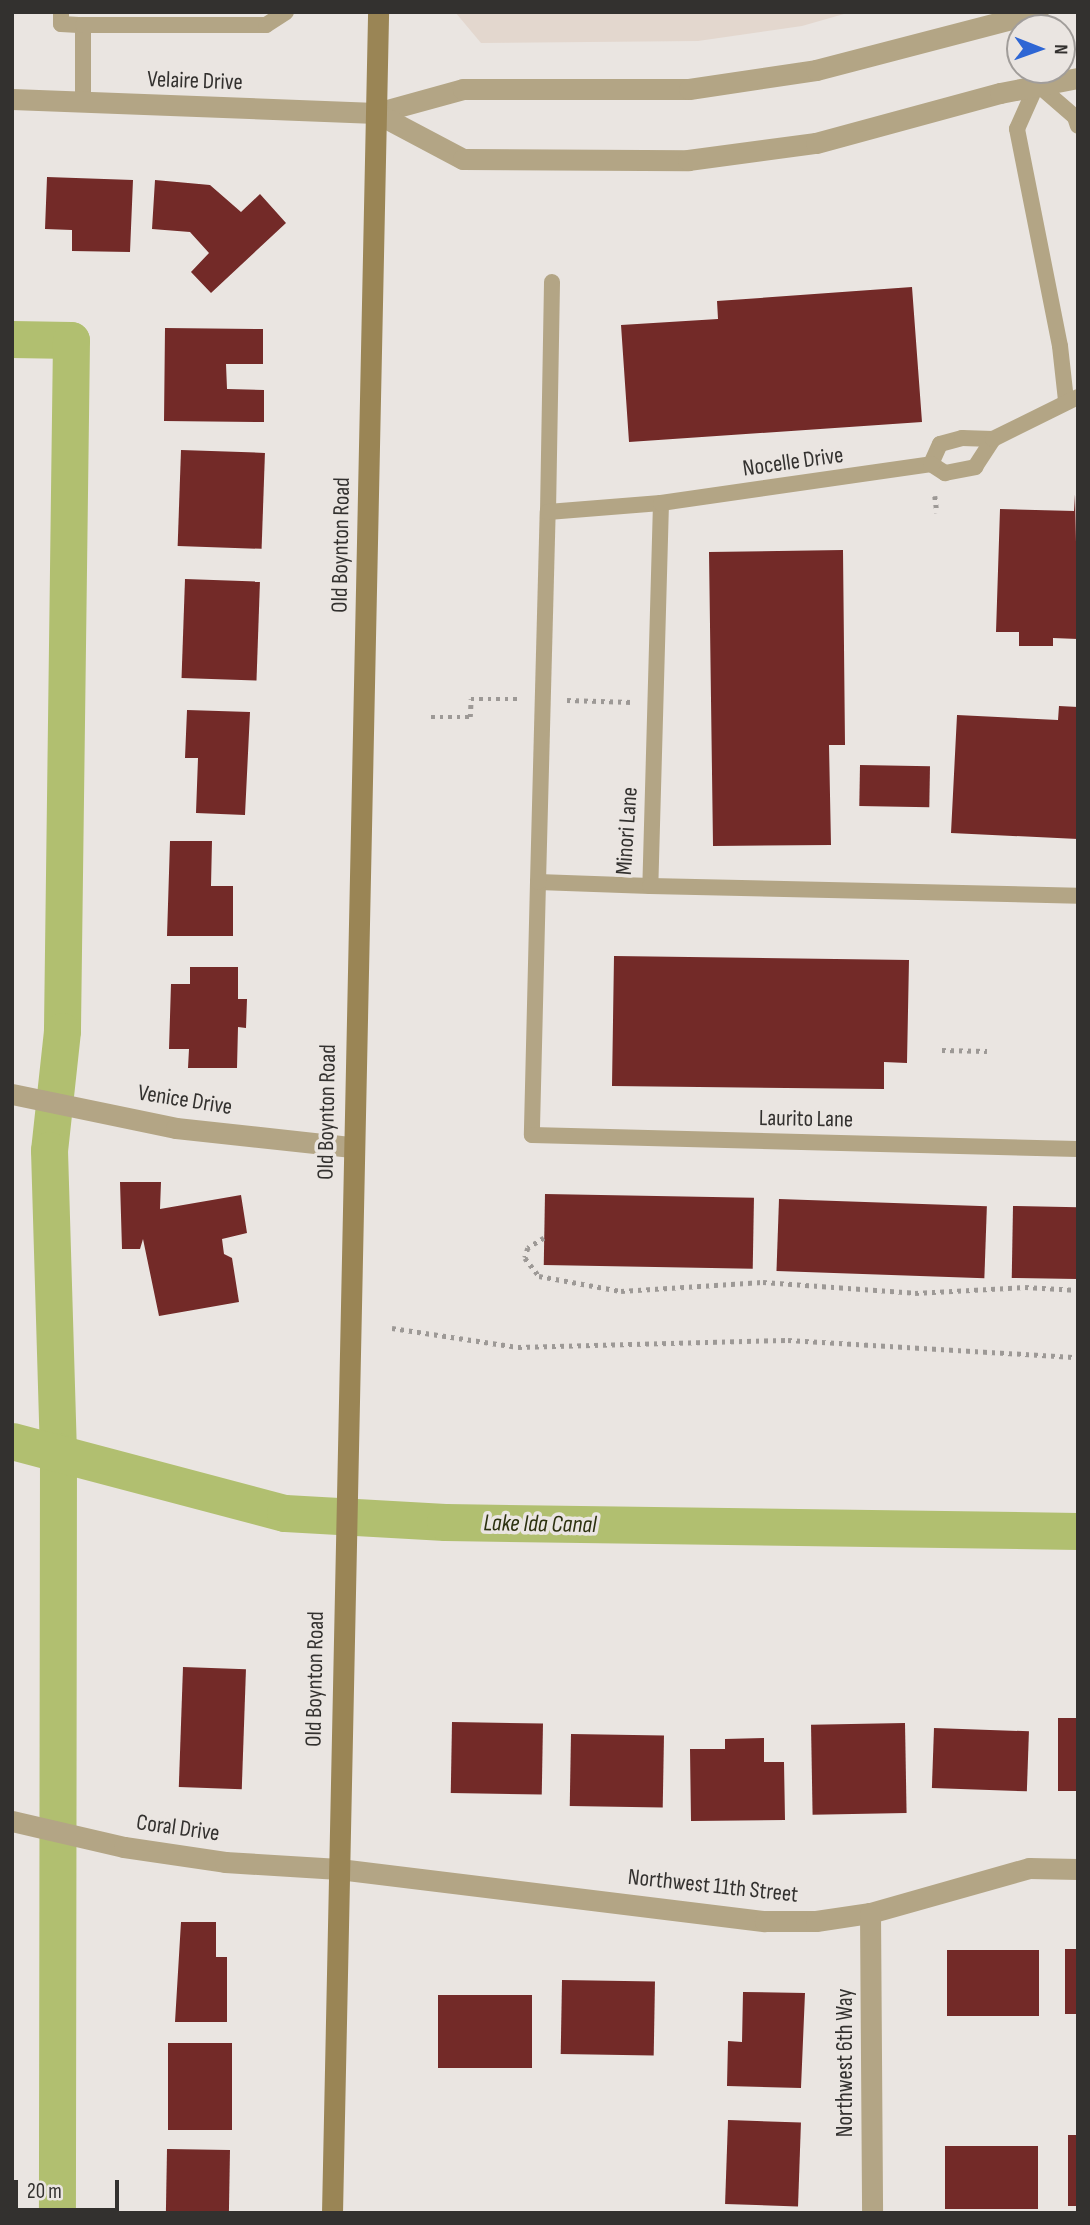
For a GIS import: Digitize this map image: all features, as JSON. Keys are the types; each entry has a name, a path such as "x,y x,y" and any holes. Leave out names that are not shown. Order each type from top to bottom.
{"street":[{"name":"Old Boynton Road","path":"332,2213 342,1617 377,12"},
{"path":"376,113 463,89 625,91 752,82 828,67 1006,23"},
{"path":"376,113 463,159 688,160 816,143 1013,84"},
{"name":"Velaire Drive","path":"12,99 376,113"},
{"name":"Venice Drive","path":"12,1094 176,1128 352,1147"},
{"name":"Coral Drive","path":"12,1821 124,1847 225,1862 339,1869"},
{"name":"Northwest 11th Street","path":"339,1869 765,1921 816,1922 870,1913 1029,1868 1078,1869"},
{"name":"Northwest 6th Way","path":"870,1913 872,2213"}],"lane":[{"path":"61,12 61,24 83,25 266,25 286,12"},
{"path":"83,25 83,102"},
{"name":"Nocelle Drive","path":"931,464 940,444 962,438 993,439 1072,399 1017,129 1033,84"},
{"path":"1043,84 1075,117 1078,126"},
{"path":"538,882 552,282"},
{"name":"Nocelle Drive","path":"548,512 661,503 931,464 945,474 975,467 993,439"},
{"name":"Minori Lane","path":"538,882 650,886 661,503"},
{"name":"Laurito Lane","path":"538,882 532,1135 1078,1149"},
{"path":"650,886 1078,896"}],"path":[{"path":"431,717 470,717 471,699 522,699"},
{"path":"563,700 636,703"},
{"path":"942,1050 987,1051"},
{"path":"544,1238 528,1248 525,1258 539,1276 621,1291 763,1282 915,1293 1025,1287 1078,1290"},
{"path":"392,1328 518,1347 788,1340 1078,1357"}],"shaded area":[{"path":"455,12 851,12 802,26 698,41 481,43"}],"building":[{"path":"47,177 133,180 130,252 72,251 72,230 45,229"},
{"path":"155,180 210,185 241,212 260,194 286,223 211,293 191,272 209,253 190,232 152,229"},
{"path":"912,287 922,422 629,442 621,325 718,319 717,301"},
{"path":"165,328 263,329 263,364 226,364 227,389 264,390 264,422 164,421"},
{"path":"181,450 265,453 262,549 178,546"},
{"path":"1075,494 1078,639 1053,638 1053,646 1019,646 1019,632 996,632 1000,509 1074,511"},
{"path":"843,550 845,745 829,745 831,845 713,846 709,552"},
{"path":"185,579 260,582 256,681 182,678"},
{"path":"1059,706 1078,707 1078,839 951,833 957,715 1058,720"},
{"path":"187,710 250,712 245,815 196,813 198,758 185,758"},
{"path":"860,765 930,766 929,807 859,806"},
{"path":"170,841 212,841 211,886 233,886 233,936 167,936"},
{"path":"614,956 909,960 907,1063 884,1062 884,1089 612,1086"},
{"path":"190,967 238,967 238,999 247,999 246,1028 238,1027 237,1068 188,1068 189,1049 169,1049 171,984 190,984"},
{"path":"120,1182 161,1182 160,1209 241,1195 247,1233 222,1239 224,1254 232,1258 239,1302 159,1316 143,1239 140,1249 122,1249"},
{"path":"545,1194 754,1198 753,1269 544,1265"},
{"path":"779,1199 987,1206 984,1278 776,1271"},
{"path":"1013,1206 1078,1207 1077,1279 1012,1278"},
{"path":"183,1667 246,1669 242,1789 179,1787"},
{"path":"1058,1718 1078,1718 1078,1791 1058,1791"},
{"path":"452,1722 543,1724 542,1795 451,1793"},
{"path":"905,1723 907,1813 813,1815 811,1725"},
{"path":"934,1728 1029,1731 1027,1791 932,1788"},
{"path":"571,1734 664,1736 663,1808 570,1806"},
{"path":"764,1738 764,1762 784,1762 785,1820 691,1821 690,1749 725,1749 725,1739"},
{"path":"181,1922 216,1922 216,1957 227,1957 227,2022 175,2022"},
{"path":"1065,1949 1078,1949 1078,2014 1065,2014"},
{"path":"947,1950 1039,1950 1039,2016 947,2016"},
{"path":"562,1980 655,1982 654,2056 561,2054"},
{"path":"743,1992 805,1993 801,2088 727,2086 728,2041 742,2042"},
{"path":"438,1995 532,1995 532,2068 438,2068"},
{"path":"168,2043 232,2043 232,2130 168,2130"},
{"path":"728,2120 801,2123 798,2206 725,2204"},
{"path":"1068,2135 1078,2135 1078,2206 1068,2206"},
{"path":"945,2146 1038,2146 1038,2209 945,2209"},
{"path":"167,2149 230,2150 229,2213 166,2213"}],"waterway":[{"path":"12,339 71,340 62,1031 49,1150 58,1451 57,2213"},
{"name":"Lake Ida Canal","path":"12,1441 285,1513 445,1522 1078,1531"}]}
